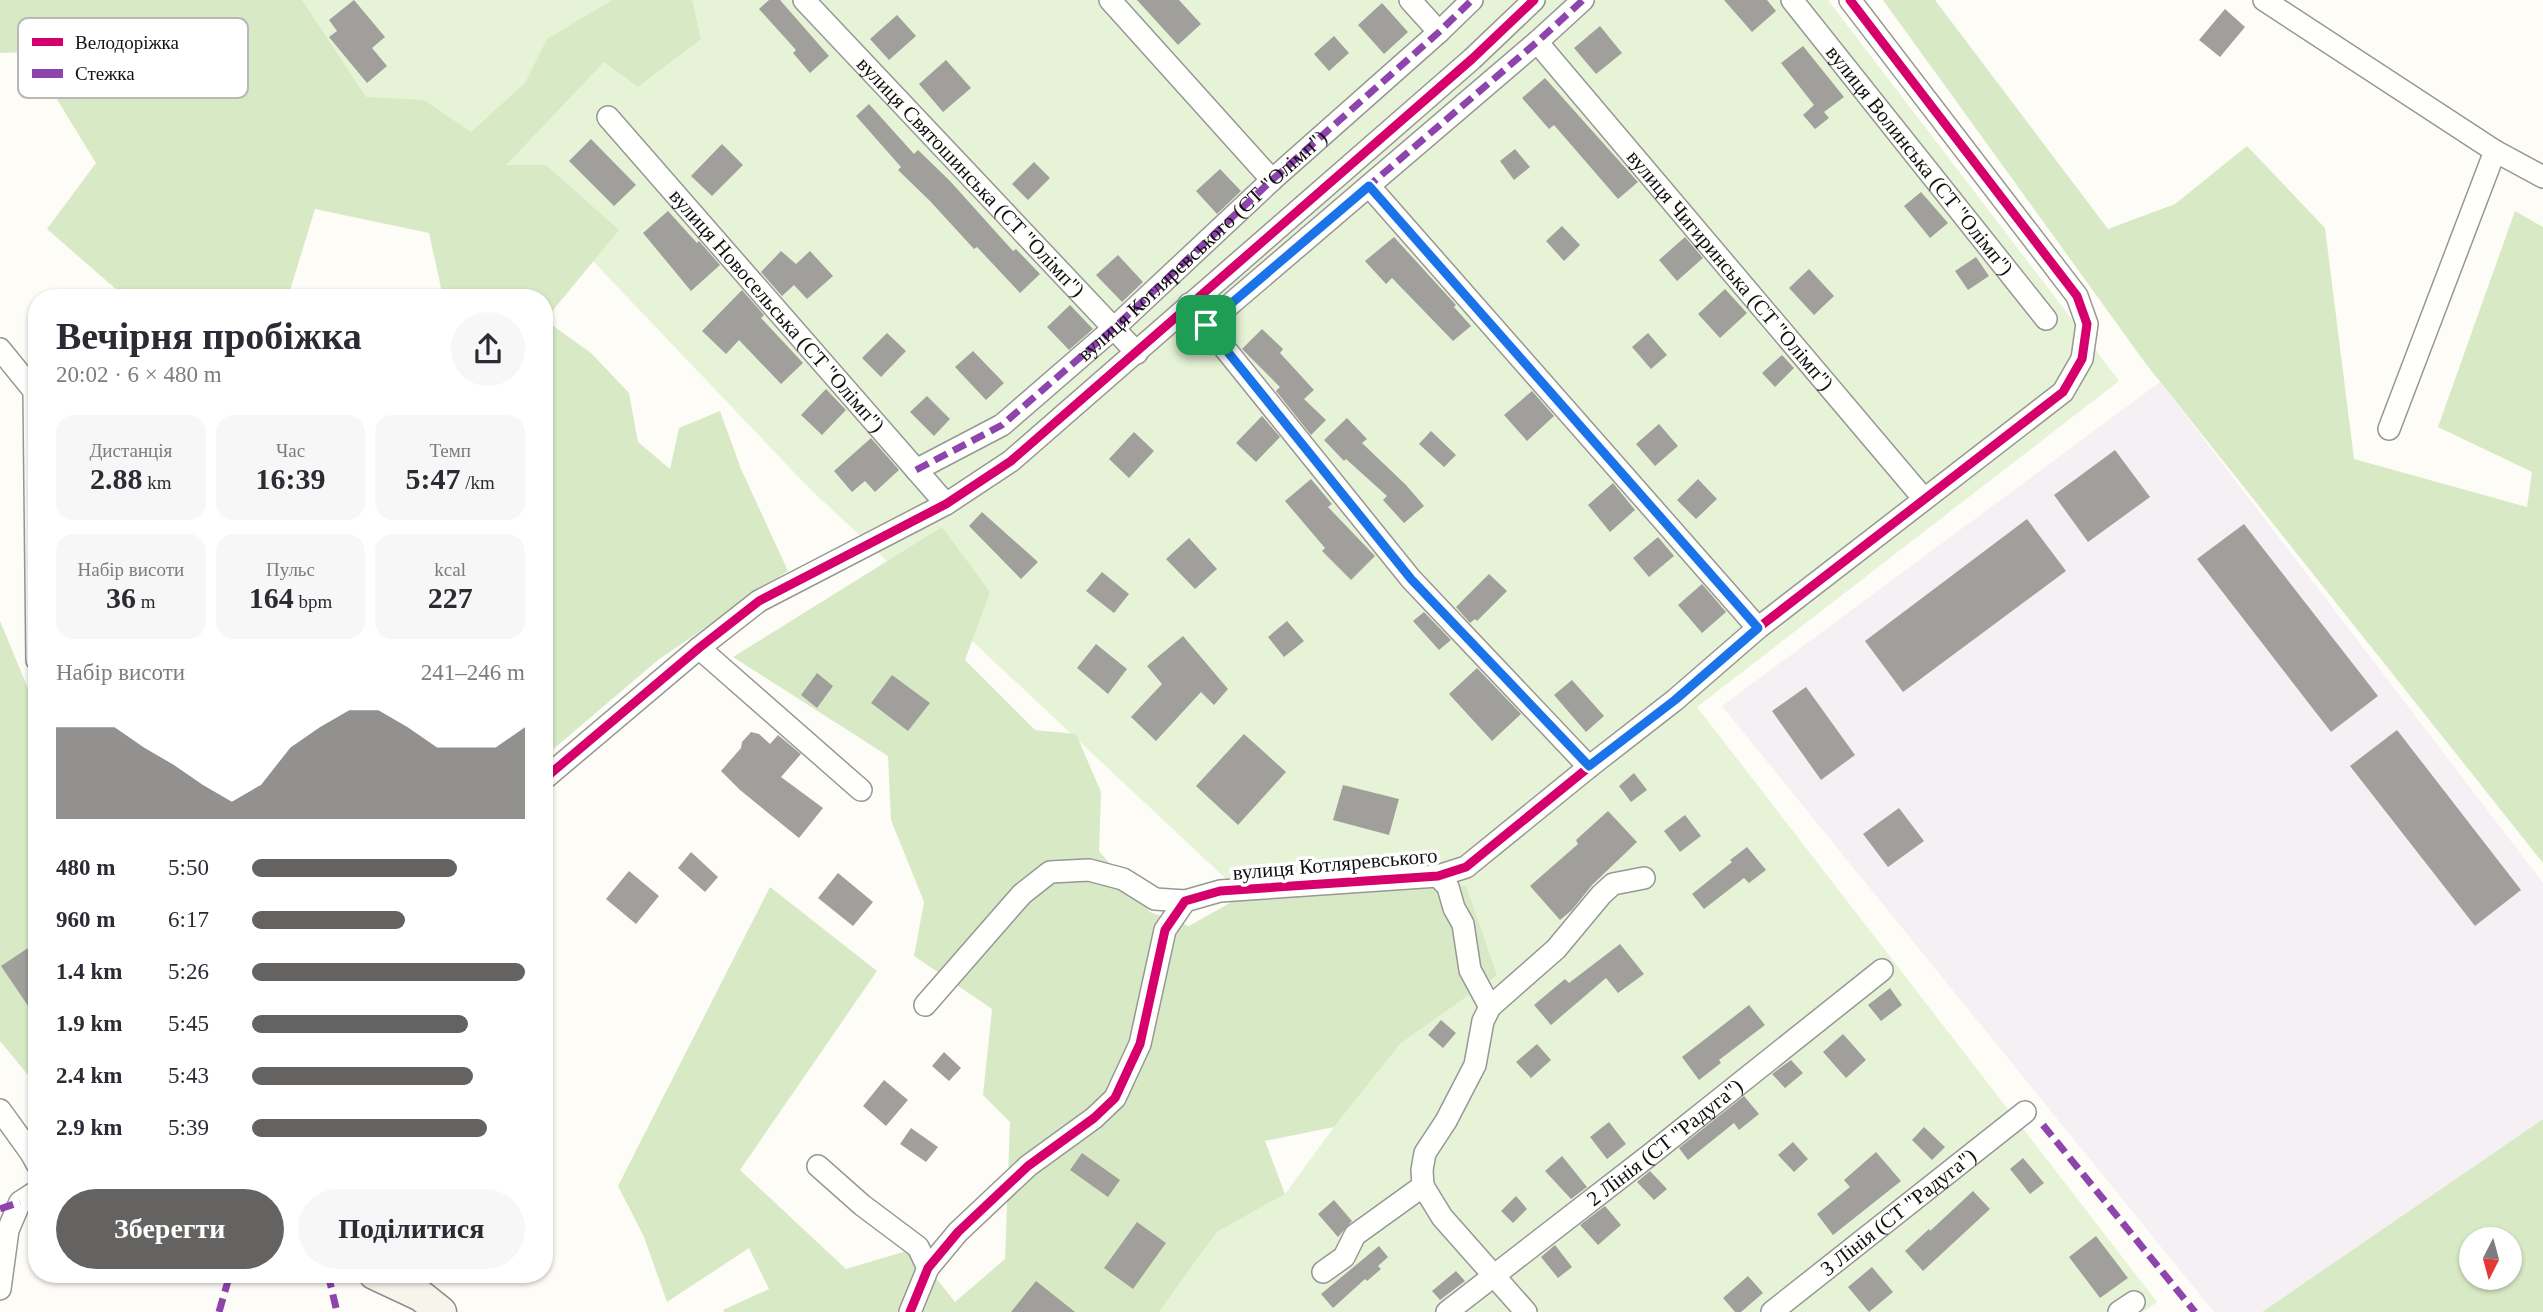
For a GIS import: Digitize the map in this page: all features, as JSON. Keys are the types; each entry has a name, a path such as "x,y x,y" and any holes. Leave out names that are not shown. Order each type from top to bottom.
{"street":[{"name":"вулиця Святошинська (СТ \"Олімп\")","path":"804,0 1137,353"},
{"path":"1110,0 1272,180"},
{"path":"1410,0 1439,32"},
{"name":"вулиця Котляревського (СТ \"Олімп\")","path":"916,470 1002,425 1114,328 1272,180 1472,0"},
{"path":"553,771 759,601 946,505 1011,461 1472,59 1534,0"},
{"path":"1206,325 1583,0"},
{"name":"вулиця Волинська (СТ \"Олімп\")","path":"1792,0 2046,319"},
{"name":"вулиця Котляревського","path":"925,1005 1022,894 1050,872 1089,870 1123,879 1155,899 1185,901 1220,891 1438,876 1466,867 1589,766 1675,700 1758,628 2063,392 2082,359 2087,324 2077,296 1850,0"},
{"path":"2264,0 2495,151 2543,177"},
{"name":"вулиця Чигиринська (СТ \"Олімп\")","path":"1537,42 1924,499"},
{"name":"вулиця Новосельська (СТ \"Олімп\")","path":"608,117 946,505"},
{"path":"2389,429 2495,151"},
{"path":"1369,186 1758,628"},
{"path":"1189,304 1411,579 1589,766"},
{"path":"0,349 28,384"},
{"path":"699,648 861,790"},
{"path":"1438,876 1448,887 1454,908 1463,924 1470,970 1490,1007"},
{"path":"1526,1312 1442,1217 1423,1186 1425,1153 1446,1121 1475,1065 1483,1021 1490,1007 1556,949 1613,884 1644,878"},
{"path":"909,1312 928,1268 958,1232 1028,1167 1094,1118 1115,1098 1140,1044 1165,930 1185,901"},
{"name":"2 Лінія (СТ \"Радуга\")","path":"1447,1312 1882,970"},
{"path":"0,1110 28,1148"},
{"name":"З Лінія (СТ \"Радуга\")","path":"1772,1312 2025,1112"},
{"path":"818,1166 862,1205 918,1247 928,1268"},
{"path":"1323,1272 1344,1256 1355,1235 1423,1186"},
{"path":"0,1289 8,1230 20,1202 28,1197"},
{"path":"393,1283 421,1296 441,1312"}],"shaded area":[{"path":"2160,382 2543,883 2543,1119 2262,1312 2214,1312 1722,706"}],"green space":[{"path":"0,0 302,0 366,97 424,100 471,132 525,83 547,39 612,0 692,0 701,39 638,87 604,62 506,165 546,165 619,230 553,310 553,289 441,289 429,233 315,209 290,289 116,289 47,229 96,163 56,98 248,98 248,18 18,18 18,52 0,53"},
{"path":"288,0 1828,0 2119,381 1697,707 2157,1302 2143,1312 1159,1312 1217,1232 1285,1194 1401,1043 808,487 471,133 366,97"},
{"path":"1883,0 1935,0 2108,229 2175,204 2247,146 2325,228 2354,459 2527,507 2532,472 2438,427 2515,211 2543,227 2543,863 2146,364"},
{"path":"553,326 591,353 629,393 638,442 670,469 679,428 720,411 741,469 788,571 658,660 553,749"},
{"path":"942,527 990,592 965,660 1035,730 1076,734 1101,792 1099,851 1150,912 1189,926 1242,896 1466,886 1497,975 1401,1043 1334,1127 1265,1141 1285,1194 1217,1232 1159,1312 724,1312 723,1310 769,1289 749,1248 667,1302 644,1237 618,1186 770,887 877,971 740,1170 846,1269 913,1249 955,1302 1005,1259 1010,1122 983,1095 992,1009 914,956 924,902 891,820 888,756 733,657"},
{"path":"0,621 28,688 28,1075 0,1041"},
{"path":"2543,1119 2543,1312 2262,1312"}],"building":[{"path":"354,0 385,37 372,48 387,66 367,83 329,37 337,31 329,20"},
{"path":"769,0 780,0 829,56 810,73 793,53 796,50 759,9"},
{"path":"1137,0 1179,0 1201,24 1178,45"},
{"path":"1724,0 1767,0 1776,11 1752,32"},
{"path":"1382,3 1408,32 1384,54 1358,25"},
{"path":"2225,9 2245,27 2220,57 2199,40"},
{"path":"897,15 916,36 889,60 870,39"},
{"path":"1600,26 1622,53 1596,74 1574,48"},
{"path":"1334,36 1349,53 1329,71 1314,54"},
{"path":"1803,46 1844,97 1824,112 1829,118 1815,129 1803,115 1814,105 1781,63"},
{"path":"946,60 971,88 943,112 919,84"},
{"path":"1545,78 1638,182 1618,199 1554,125 1549,129 1522,98"},
{"path":"869,104 914,154 918,150 1013,251 1016,249 1040,274 1020,293 898,170 901,167 856,116"},
{"path":"591,139 636,185 614,206 569,161"},
{"path":"722,144 743,165 712,196 691,176"},
{"path":"1515,149 1530,167 1514,180 1500,161"},
{"path":"1034,162 1050,178 1028,200 1012,184"},
{"path":"1220,169 1241,191 1217,214 1196,191"},
{"path":"1921,192 1948,223 1930,238 1904,206"},
{"path":"668,211 720,265 691,291 643,233"},
{"path":"1562,226 1580,245 1564,261 1546,241"},
{"path":"1394,237 1456,305 1454,307 1471,326 1453,341 1392,278 1386,284 1365,261"},
{"path":"1685,237 1703,258 1677,281 1659,260"},
{"path":"781,251 796,264 810,251 833,276 807,299 794,285 782,296 761,272"},
{"path":"1118,255 1143,282 1122,302 1096,275"},
{"path":"1976,257 1989,276 1968,290 1955,271"},
{"path":"1809,269 1834,296 1814,315 1789,288"},
{"path":"1725,289 1747,313 1720,338 1698,314"},
{"path":"742,290 764,315 761,318 803,363 781,384 739,340 726,354 702,331"},
{"path":"1070,305 1093,329 1069,350 1047,327"},
{"path":"1262,329 1283,349 1280,353 1314,390 1304,399 1326,420 1311,435 1276,391 1280,387 1242,349"},
{"path":"887,333 906,351 881,377 862,358"},
{"path":"1648,333 1667,355 1651,369 1632,347"},
{"path":"973,351 1004,383 986,400 955,367"},
{"path":"1782,355 1794,368 1775,387 1762,373"},
{"path":"826,389 846,410 822,435 801,415"},
{"path":"1532,391 1554,416 1527,441 1504,415"},
{"path":"927,396 950,419 934,436 910,412"},
{"path":"1262,416 1280,437 1256,462 1236,443"},
{"path":"1347,418 1367,439 1362,443 1424,506 1404,523 1383,500 1387,496 1346,459 1344,461 1324,440"},
{"path":"1659,424 1678,446 1655,466 1636,444"},
{"path":"1431,431 1456,455 1444,467 1419,444"},
{"path":"1134,432 1154,451 1129,478 1109,459"},
{"path":"871,438 899,470 875,492 865,481 852,492 834,471"},
{"path":"2115,450 2150,497 2088,542 2054,495"},
{"path":"1311,479 1332,504 1328,507 1375,556 1351,580 1322,551 1325,548 1285,501"},
{"path":"1698,479 1717,499 1696,519 1677,500"},
{"path":"1613,483 1635,510 1610,532 1588,505"},
{"path":"982,512 1038,562 1021,579 969,526"},
{"path":"2027,519 2066,571 1903,692 1865,641"},
{"path":"2244,524 2378,696 2331,732 2197,559"},
{"path":"1658,537 1674,556 1649,577 1633,558"},
{"path":"1189,538 1217,569 1195,589 1166,559"},
{"path":"1102,572 1129,594 1114,613 1086,591"},
{"path":"1489,574 1507,591 1477,621 1475,619 1470,623 1456,607"},
{"path":"1702,584 1726,612 1702,633 1678,605"},
{"path":"1424,612 1451,640 1439,650 1413,621"},
{"path":"1287,621 1304,641 1284,657 1268,637"},
{"path":"1183,636 1228,689 1214,705 1201,692 1156,741 1131,717 1162,684 1147,666"},
{"path":"1096,644 1127,669 1108,694 1077,668"},
{"path":"1477,668 1521,714 1492,741 1449,694"},
{"path":"817,673 833,686 817,708 801,695"},
{"path":"892,675 930,703 908,731 871,703"},
{"path":"1572,680 1604,716 1586,732 1554,695"},
{"path":"1806,687 1855,755 1821,780 1772,711"},
{"path":"2397,730 2521,890 2475,926 2350,766"},
{"path":"751,732 759,734 770,744 778,735 801,754 781,777 823,808 799,838 721,771"},
{"path":"1244,734 1286,772 1238,825 1196,786"},
{"path":"1634,773 1647,790 1631,802 1619,786"},
{"path":"1343,785 1399,799 1389,835 1333,820"},
{"path":"1899,808 1924,841 1888,867 1863,834"},
{"path":"1608,811 1637,842 1560,920 1530,886 1578,844 1576,840"},
{"path":"1685,815 1701,836 1680,852 1664,831"},
{"path":"1747,847 1766,870 1749,883 1744,878 1704,909 1692,894"},
{"path":"691,852 718,877 705,892 678,868"},
{"path":"629,871 659,896 636,924 606,899"},
{"path":"838,873 873,902 853,926 818,898"},
{"path":"1620,944 1644,974 1618,993 1606,978 1551,1025 1534,1005 1565,979 1569,983"},
{"path":"28,948 28,1006 1,966"},
{"path":"1890,988 1902,1005 1881,1021 1868,1005"},
{"path":"1749,1005 1765,1025 1719,1060 1721,1063 1699,1080 1682,1057"},
{"path":"1441,1020 1456,1033 1443,1048 1428,1035"},
{"path":"1843,1034 1866,1060 1846,1078 1823,1052"},
{"path":"1537,1044 1551,1060 1531,1078 1516,1062"},
{"path":"944,1052 961,1068 949,1081 932,1066"},
{"path":"1791,1060 1803,1073 1785,1088 1772,1074"},
{"path":"884,1080 908,1100 886,1126 863,1106"},
{"path":"1744,1096 1759,1114 1739,1130 1734,1123 1688,1160 1679,1148"},
{"path":"1609,1122 1626,1144 1607,1159 1590,1137"},
{"path":"1924,1127 1945,1147 1932,1160 1912,1140"},
{"path":"911,1128 938,1147 926,1162 900,1144"},
{"path":"1793,1142 1808,1159 1794,1172 1778,1155"},
{"path":"1876,1152 1901,1181 1833,1235 1817,1214 1850,1187 1844,1180"},
{"path":"1082,1153 1120,1180 1108,1197 1070,1170"},
{"path":"1562,1156 1587,1187 1571,1199 1545,1171"},
{"path":"2023,1158 2044,1183 2030,1194 2010,1169"},
{"path":"1650,1171 1667,1189 1654,1200 1637,1182"},
{"path":"1973,1191 1990,1209 1923,1271 1905,1251"},
{"path":"1516,1196 1527,1209 1513,1223 1501,1211"},
{"path":"1334,1200 1352,1221 1338,1237 1318,1214"},
{"path":"1605,1206 1621,1225 1598,1245 1580,1225"},
{"path":"1137,1222 1166,1243 1133,1289 1104,1268"},
{"path":"2096,1236 2128,1278 2100,1298 2069,1257"},
{"path":"1555,1245 1572,1267 1558,1278 1541,1257"},
{"path":"1379,1246 1388,1257 1378,1266 1381,1269 1367,1281 1365,1279 1333,1308 1321,1294"},
{"path":"1872,1267 1893,1292 1869,1312 1848,1287"},
{"path":"1456,1271 1465,1281 1440,1300 1432,1291"},
{"path":"1748,1276 1763,1293 1741,1312 1735,1312 1723,1298"},
{"path":"1036,1281 1075,1312 1011,1312"}],"marked path":[{"path":"916,470 1002,425 1114,328 1272,180 1472,0"},
{"path":"1206,325 1583,0"},
{"path":"2043,1125 2195,1312"},
{"path":"0,1209 20,1202"},
{"path":"219,1312 227,1283"},
{"path":"330,1283 337,1312"}],"cycle path":[{"path":"553,771 759,601 946,504 1011,461 1472,59 1534,0"},
{"path":"910,1312 928,1268 958,1232 1028,1166 1094,1118 1115,1098 1140,1044 1165,930 1185,901 1220,891 1438,876 1466,867 1675,700 1758,628 2063,392 2082,359 2087,324 2077,296 1850,0"}],"route":[{"path":"1369,186 1758,628 1675,700 1589,766 1411,579 1206,325 1369,186"}]}
